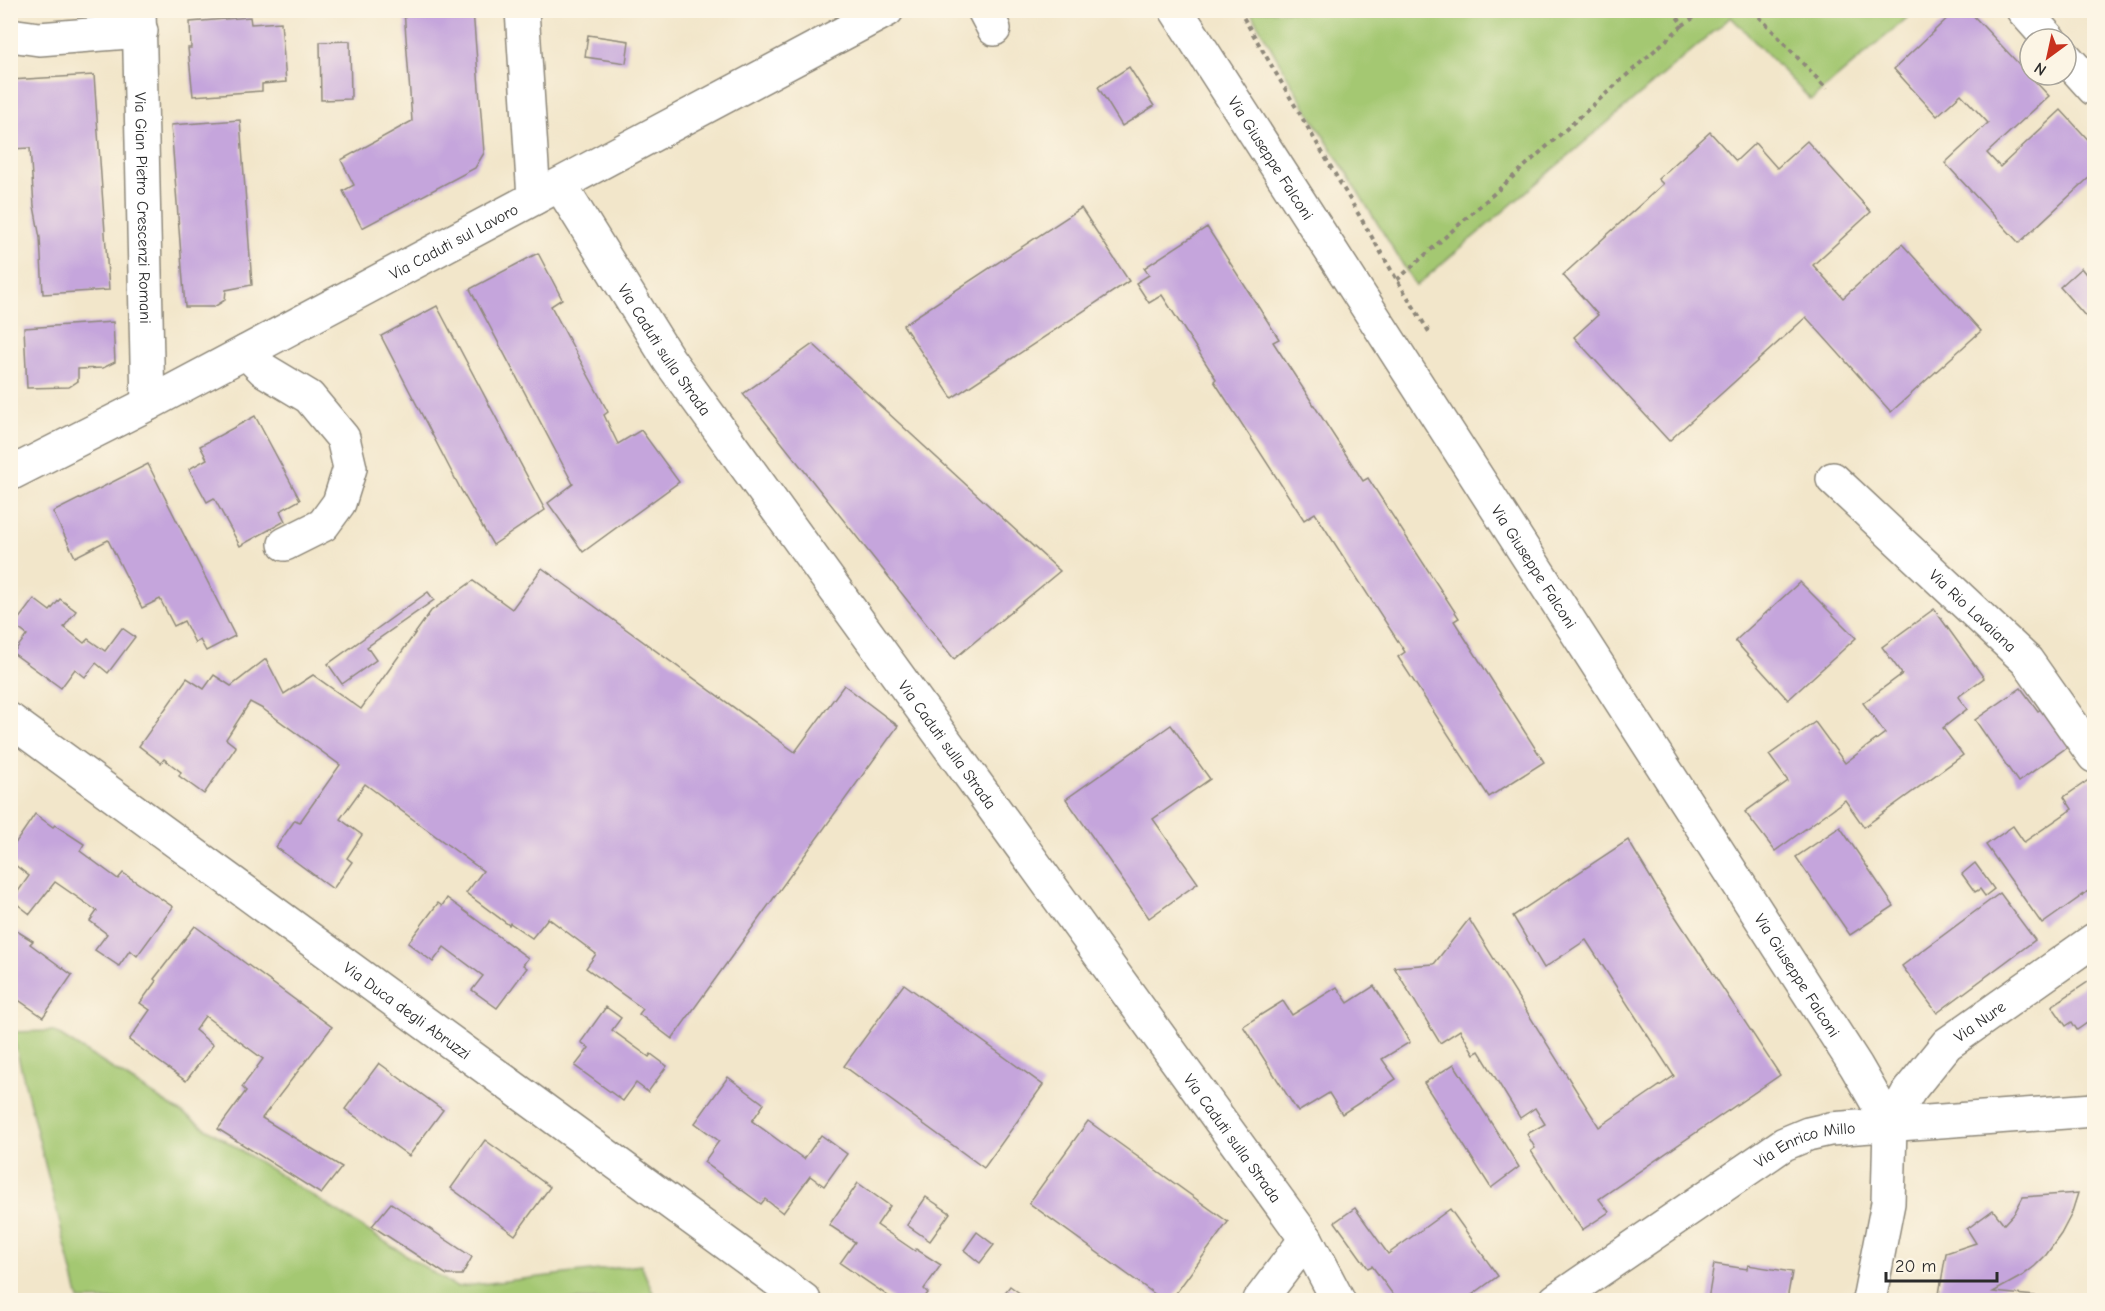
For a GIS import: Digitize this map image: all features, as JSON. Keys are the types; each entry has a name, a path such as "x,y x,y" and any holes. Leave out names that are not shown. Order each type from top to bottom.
{"street":[{"path":"522,10 547,191"},
{"name":"Via Caduti sul Lavoro","path":"13,474 887,10"},
{"name":"Via Giuseppe Falconi","path":"1176,10 1856,1066 1890,1125"},
{"path":"2023,10 2038,27"},
{"path":"20,40 140,21"},
{"name":"Via Gian Pietro Crescenzi Romani","path":"140,21 148,404"},
{"path":"2078,71 2094,89"},
{"name":"Via Caduti sulla Strada","path":"547,191 1306,1239 1338,1300"},
{"path":"246,352 264,370 309,397 343,438 350,468 339,503 323,525 285,544"},
{"name":"Via Rio Lavaiana","path":"1833,479 2027,661 2094,756"},
{"name":"Via Duca degli Abruzzi","path":"10,720 804,1300"},
{"name":"Via Nure","path":"1890,1125 1915,1083 1947,1044 2094,940"},
{"name":"Via Enrico Millo","path":"1556,1300 1784,1144 1808,1134 1830,1129 2094,1110"},
{"path":"1869,1300 1888,1203 1890,1125"},
{"path":"1260,1300 1306,1239"}],"path":[{"path":"1239,10 1397,280 1683,25 1705,10"},
{"path":"1672,10 1683,25"},
{"path":"1753,10 1827,89"}],"green space":[{"path":"1250,11 1915,11 1811,100 1731,17 1416,286 1297,93"},
{"path":"53,1031 456,1287 641,1265 656,1300 79,1300 12,1032"}],"building":[{"path":"404,10 473,10 484,153 475,168 362,228 343,191 354,185 341,160 412,121"},
{"path":"1956,10 1968,10 2018,63 2018,87 2041,87 2049,96 1987,153 2000,167 2061,110 2094,146 2094,173 2019,243 1945,163 1988,123 1961,94 1937,116 1894,69"},
{"path":"250,17 251,24 281,22 286,82 262,84 262,91 193,96 188,48 191,48 190,22"},
{"path":"588,35 629,41 626,63 585,57"},
{"path":"350,41 351,99 321,100 320,42"},
{"path":"1129,67 1154,106 1122,126 1098,87"},
{"path":"94,75 109,290 43,294 40,238 34,206 30,148 10,149 10,80"},
{"path":"240,120 252,285 226,290 225,300 214,307 185,307 171,125"},
{"path":"1710,132 1736,161 1755,143 1777,168 1807,141 1871,212 1813,265 1843,298 1902,244 1981,331 1891,412 1806,317 1669,441 1574,337 1598,315 1563,275 1663,184 1658,179"},
{"path":"1081,208 1129,281 952,398 903,325"},
{"path":"1207,227 1279,339 1273,342 1363,481 1368,478 1459,618 1454,621 1544,762 1489,797 1398,657 1405,652 1315,513 1304,520 1214,381 1216,379 1162,295 1149,303 1136,283 1149,275 1144,268"},
{"path":"538,253 562,299 551,306 608,412 604,415 618,444 641,430 679,482 583,552 548,503 573,484 470,289"},
{"path":"2081,268 2094,284 2094,326 2060,287"},
{"path":"437,306 545,510 493,545 461,490 381,336"},
{"path":"113,322 115,362 103,368 78,369 78,381 69,387 27,388 24,328"},
{"path":"813,344 1060,571 954,659 743,394"},
{"path":"255,416 300,500 280,511 285,521 240,546 214,498 207,502 189,469 207,459 200,446"},
{"path":"148,464 235,636 206,651 200,640 195,643 184,621 174,626 160,599 142,608 108,540 75,557 53,512"},
{"path":"542,568 795,752 844,685 898,726 672,1039 639,1014 643,1009 586,968 596,954 548,918 532,938 510,923 509,925 466,893 483,871 365,784 340,819 362,835 347,858 352,862 333,889 276,847 295,820 300,822 340,765 263,709 250,702 226,739 236,747 204,794 179,776 181,772 164,759 161,763 139,746 187,678 204,689 214,675 231,686 266,659 284,694 313,675 361,709 431,611 473,581 512,609"},
{"path":"1800,582 1856,638 1788,700 1735,641"},
{"path":"428,592 434,600 367,647 376,660 342,684 328,664"},
{"path":"34,599 50,611 60,599 76,611 64,627 84,643 88,639 105,651 122,628 135,637 108,673 96,663 85,677 75,669 61,688 13,653 27,635 14,625"},
{"path":"1934,609 1984,678 1958,697 1967,709 1943,728 1963,755 1864,827 1845,800 1775,851 1745,812 1788,781 1769,755 1815,722 1845,763 1885,733 1863,703 1902,674 1882,647"},
{"path":"2021,688 2038,711 2044,707 2070,745 2018,782 1975,720"},
{"path":"1171,725 1210,779 1153,819 1198,883 1149,918 1066,799"},
{"path":"2090,779 2094,785 2094,887 2042,924 1986,845 2013,826 2024,842 2072,809 2064,797"},
{"path":"35,814 84,844 80,851 118,879 123,873 173,907 137,956 130,950 119,966 95,950 107,934 90,921 97,911 55,882 30,914 12,900 29,876 10,861 10,851"},
{"path":"1840,827 1894,906 1850,935 1796,857"},
{"path":"1628,840 1658,890 1780,1075 1599,1199 1609,1212 1582,1230 1531,1151 1535,1148 1527,1134 1545,1124 1535,1108 1520,1118 1479,1051 1474,1054 1460,1030 1440,1043 1394,967 1434,964 1469,919 1599,1127 1674,1076 1586,940 1544,968 1513,916"},
{"path":"1975,863 1994,889 1985,896 1980,889 1975,892 1962,874"},
{"path":"2000,893 2035,940 1937,1013 1902,966"},
{"path":"447,898 528,958 523,965 527,968 497,1008 472,990 483,976 444,947 433,962 408,943 438,903 442,906"},
{"path":"195,926 332,1027 262,1118 342,1167 321,1194 218,1129 246,1091 242,1087 263,1059 205,1016 195,1030 213,1045 186,1081 129,1040 150,1010 140,1003 156,981 154,979"},
{"path":"12,928 33,941 30,944 72,975 43,1017 10,994"},
{"path":"2094,978 2094,1018 2077,1030 2072,1022 2066,1026 2052,1006"},
{"path":"904,984 1043,1085 984,1168 844,1066"},
{"path":"1374,986 1410,1042 1382,1059 1396,1079 1342,1114 1329,1093 1298,1112 1243,1026 1283,1001 1292,1015 1337,987 1348,1003"},
{"path":"606,1007 621,1018 612,1030 649,1057 651,1054 667,1066 648,1092 636,1083 623,1101 575,1066 589,1048 581,1042"},
{"path":"379,1063 443,1110 409,1156 345,1109"},
{"path":"1454,1064 1519,1167 1491,1188 1424,1083"},
{"path":"728,1077 764,1104 752,1121 804,1159 821,1135 847,1154 824,1186 810,1176 783,1213 765,1199 761,1204 704,1162 719,1141 695,1123"},
{"path":"1088,1121 1228,1222 1171,1300 1163,1300 1029,1203"},
{"path":"485,1140 550,1187 515,1235 451,1188"},
{"path":"858,1183 890,1206 877,1225 915,1251 916,1249 941,1265 924,1289 928,1293 922,1300 894,1300 840,1263 855,1242 829,1225"},
{"path":"2078,1193 2071,1215 2046,1255 2022,1276 1993,1292 2035,1296 2034,1300 1938,1300 1946,1253 1976,1243 1967,1229 1993,1210 2004,1224 2015,1212 2023,1197"},
{"path":"926,1197 950,1213 930,1241 907,1225"},
{"path":"391,1203 472,1257 462,1275 447,1275 372,1226"},
{"path":"1355,1208 1388,1254 1450,1209 1498,1276 1465,1300 1397,1300 1372,1266 1368,1268 1335,1222"},
{"path":"977,1232 994,1245 980,1263 964,1250"},
{"path":"1714,1264 1747,1269 1748,1265 1792,1272 1787,1300 1708,1300"},
{"path":"1010,1286 1029,1300 999,1300"}]}
